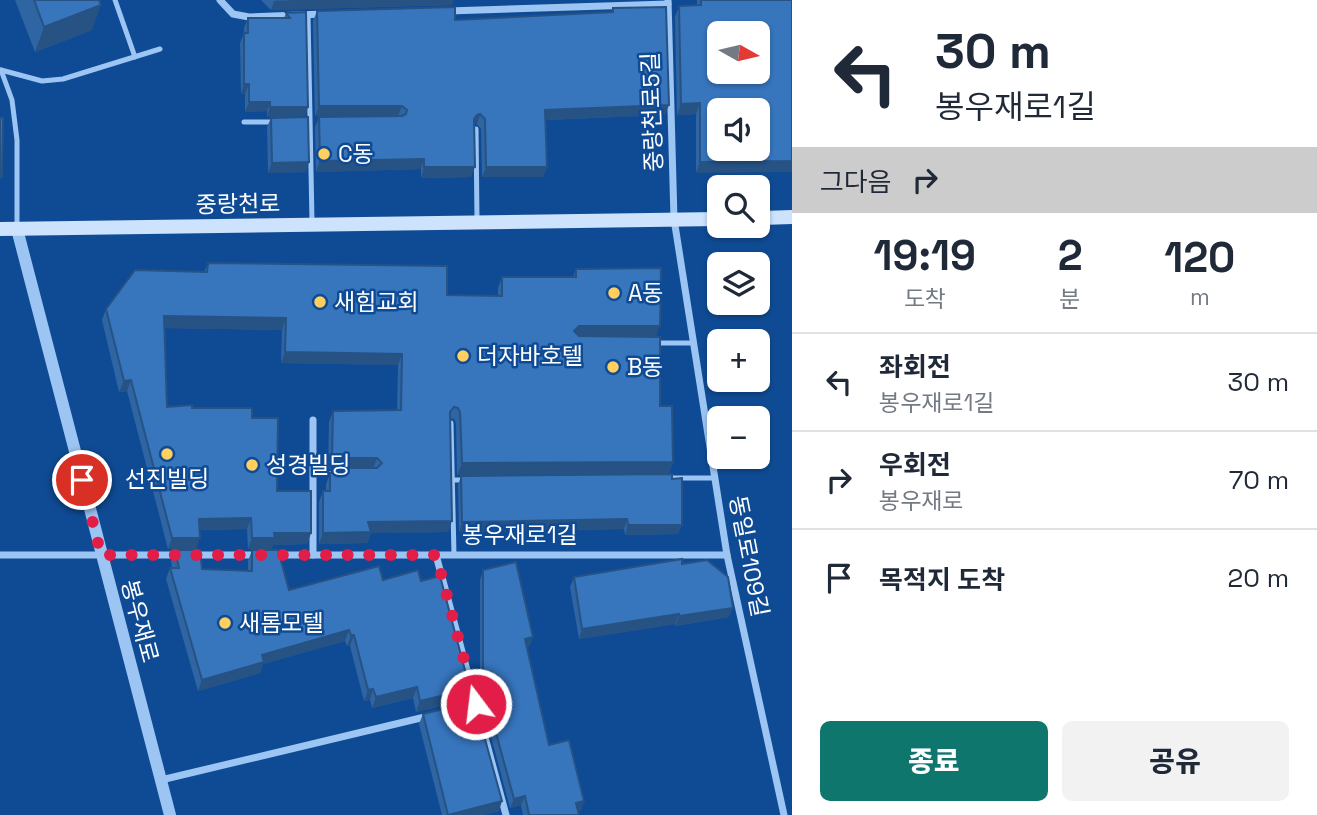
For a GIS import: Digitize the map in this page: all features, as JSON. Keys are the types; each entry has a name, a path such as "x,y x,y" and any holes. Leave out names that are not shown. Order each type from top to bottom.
{"main road":[{"path":"770,218 792,217"},
{"name":"중랑천로","path":"0,229 707,219"}],"street":[{"path":"220,0 233,14 249,16 335,14"},
{"name":"중랑천로5길","path":"444,11 668,2 674,219"},
{"name":"동일로109길","path":"674,219 727,555 784,815"},
{"name":"봉우재로","path":"17,229 170,815"},
{"path":"313,420 313,555"},
{"name":"봉우재로1길","path":"0,555 727,555"},
{"path":"436,555 506,815"},
{"path":"463,707 476,704"},
{"path":"160,780 437,714"}],"lane":[{"path":"115,0 135,57"},
{"path":"485,0 486,9"},
{"path":"308,15 312,225"},
{"path":"1,69 42,81 63,79 160,49"},
{"path":"1,69 12,100 18,140 17,229"},
{"path":"296,122 322,121"},
{"path":"244,122 283,122"},
{"path":"476,129 477,224"},
{"path":"641,343 694,343"},
{"path":"452,423 454,555"},
{"path":"313,474 337,474"},
{"path":"660,478 715,478"},
{"path":"452,480 466,480"}],"building":[{"path":"34,0 99,0 101,5 44,27"},
{"path":"701,0 792,0 792,161 700,162 700,103 681,104 679,6 701,5"},
{"path":"455,7 455,20 613,12 613,8 666,7 669,105 545,110 547,167 486,167 485,119 480,114 474,119 475,167 424,167 424,159 320,161 319,117 402,116 407,110 402,106 319,106 317,11"},
{"path":"306,12 308,107 270,107 270,102 249,102 249,84 244,84 244,33 248,33 248,18 290,18 286,13"},
{"path":"308,117 309,162 272,163 271,118"},
{"path":"0,118 3,118 2,177 0,177"},
{"path":"208,263 447,266 447,295 502,296 502,277 576,277 576,269 661,268 660,326 579,326 574,331 579,336 660,337 660,406 672,406 673,462 462,463 460,412 454,407 450,412 452,521 368,522 371,532 323,533 323,491 330,491 332,468 377,468 382,463 377,458 332,458 333,411 401,410 402,354 285,352 286,318 164,316 167,407 192,405 192,408 252,408 252,418 278,418 277,491 311,491 311,533 274,533 275,538 252,538 251,518 199,519 200,538 172,538 131,380 124,381 106,309 135,270 207,272"},
{"path":"672,474 672,479 682,478 682,525 628,525 627,519 462,522 461,476"},
{"path":"175,550 200,550 202,569 252,571 252,550 278,550 289,590 379,566 383,580 418,570 421,581 440,576 470,689 420,701 417,687 376,697 373,689 368,690 354,635 351,635 349,630 262,655 264,662 202,680 170,568 179,568"},
{"path":"682,559 682,564 707,560 728,577 733,608 582,629 574,577"},
{"path":"516,562 533,637 525,639 549,745 569,740 584,801 576,803 579,815 529,815 525,796 514,799 483,685 483,570"},
{"path":"472,702 477,721 480,721 502,801 448,815 423,714"}],"place":[{"name":"C동","path":"324,154"},
{"name":"A동","path":"614,293"},
{"name":"새힘교회","path":"320,302"},
{"name":"더자바호텔","path":"463,356"},
{"name":"B동","path":"613,367"},
{"name":"선진빌딩","path":"167,454"},
{"name":"성경빌딩","path":"252,465"},
{"name":"새롬모텔","path":"225,623"}],"route":[{"path":"82,480 101,555 436,555 476,704"}]}
